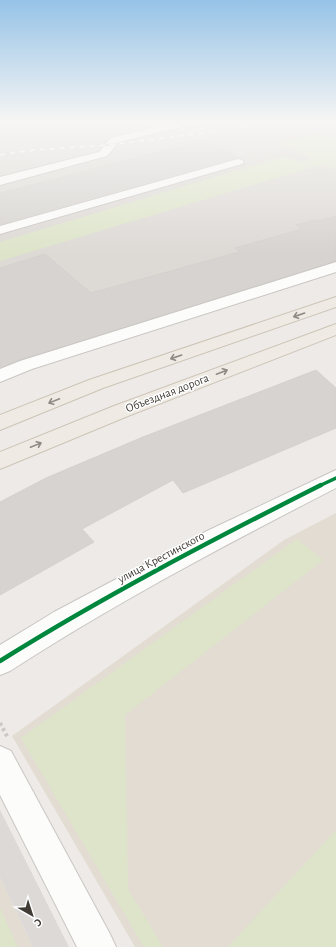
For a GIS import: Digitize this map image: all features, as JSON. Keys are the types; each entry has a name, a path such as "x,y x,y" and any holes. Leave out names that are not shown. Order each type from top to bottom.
{"main road":[{"path":"0,423 96,384 336,302"},
{"name":"Объездная дорога","path":"0,461 121,411 336,329"}],"street":[{"path":"0,181 60,165"},
{"path":"0,230 227,165"},
{"path":"0,376 26,365 336,267"},
{"name":"улица Крестинского","path":"0,661 64,621 216,538 336,478"},
{"path":"0,762 97,947"}],"shaded area":[{"path":"0,165 336,165 336,273 36,368 0,382"},
{"path":"336,513 336,947 135,947 12,736 284,540"},
{"path":"0,810 69,947 33,947 0,877"},
{"path":"0,877 33,947 0,947"}],"green space":[{"path":"254,165 319,165 0,261 0,242"},
{"path":"326,165 336,165 336,170"},
{"path":"297,539 323,560 125,715 128,889 163,947 144,947 21,738"},
{"path":"336,830 336,947 228,947"},
{"path":"0,908 18,947 0,947"}],"building":[{"path":"107,165 208,165 0,224 0,193"},
{"path":"336,216 336,261 0,367 0,268 45,254 91,293 239,252 235,248 302,229 296,225"},
{"path":"316,370 336,388 336,428 183,493 173,480 82,529 94,542 0,595 0,502 46,478 143,437"}],"cycle path":[{"path":"0,661 64,621 216,538 336,478"}]}
